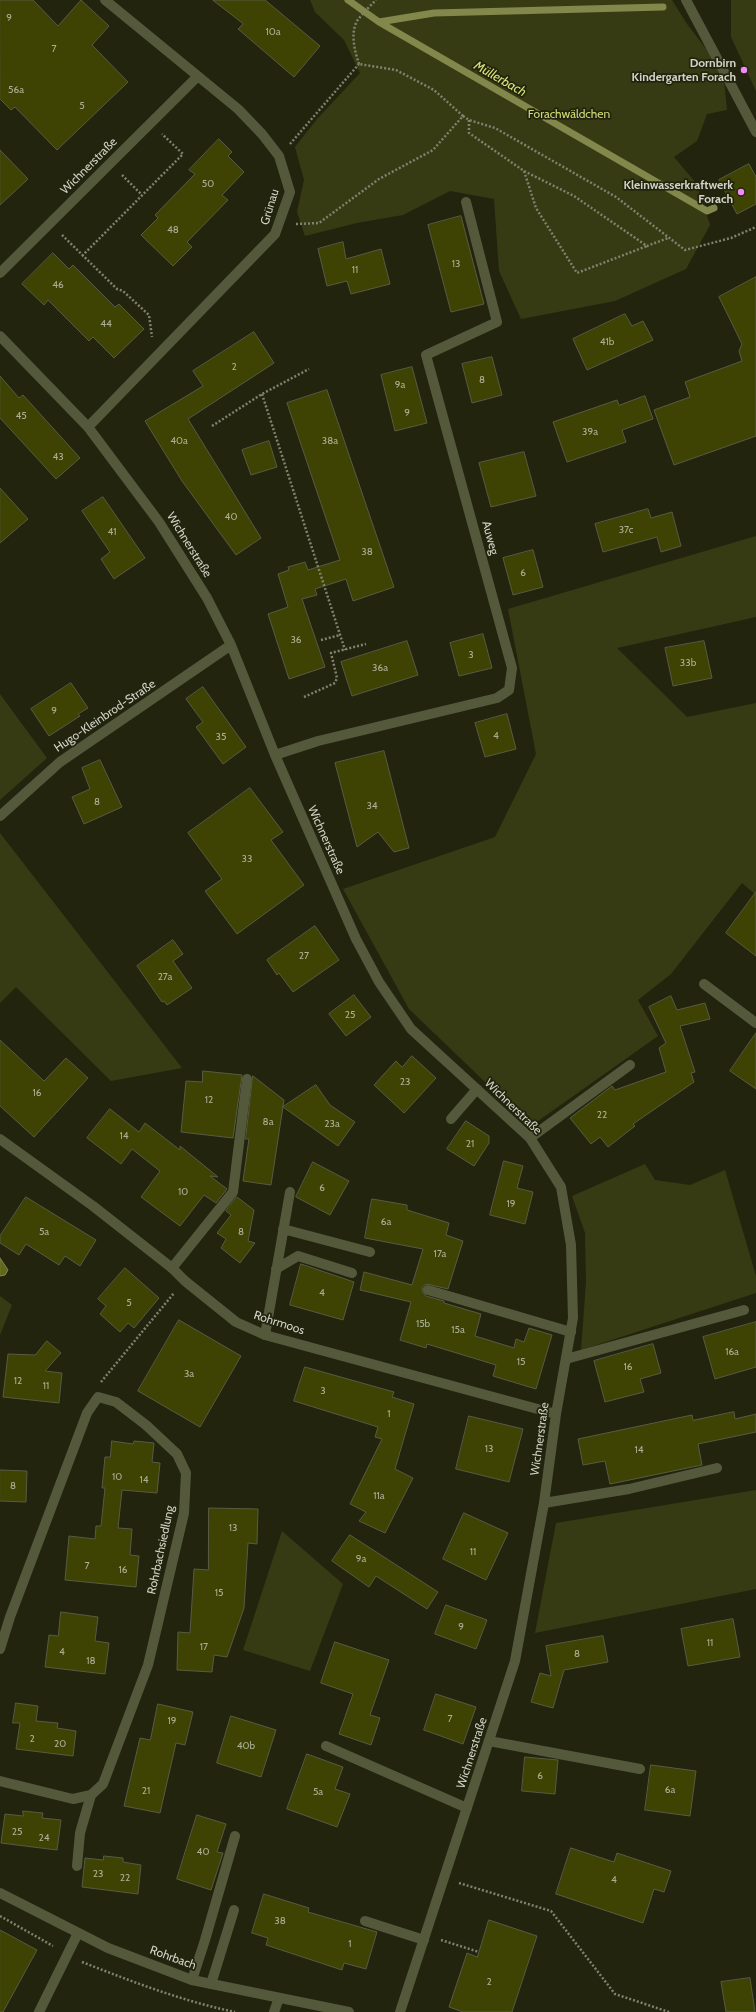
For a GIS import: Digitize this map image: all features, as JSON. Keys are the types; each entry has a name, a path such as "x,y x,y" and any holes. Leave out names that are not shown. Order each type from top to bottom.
{"street":[{"name":"Grünau","path":"88,427 275,234 290,192 279,156 262,134 238,109 196,77 105,0"},
{"path":"690,1 756,132"},
{"name":"Wichnerstraße","path":"0,273 196,77"},
{"name":"Auweg","path":"275,755 318,741 496,698 509,690 512,668 426,355 497,322 466,202"},
{"name":"Wichnerstraße","path":"0,336 88,427 159,522 207,598 232,645 275,755 356,939 379,982 410,1028 530,1138 561,1187 571,1245 573,1318 556,1414 544,1503 515,1661 400,2012"},
{"name":"Hugo-Kleinbrod-Straße","path":"0,816 60,762 232,645"},
{"path":"704,984 756,1023"},
{"path":"530,1138 630,1065"},
{"path":"172,1268 233,1192 247,1079"},
{"path":"451,1118 477,1089"},
{"name":"Rohrmoos","path":"0,1139 93,1206 172,1268 185,1281 236,1322 265,1335 556,1414"},
{"path":"265,1335 290,1192"},
{"path":"283,1229 370,1252"},
{"path":"276,1269 298,1256 352,1273"},
{"path":"428,1290 571,1332"},
{"path":"566,1359 744,1310"},
{"path":"0,1649 10,1617 87,1413 98,1397"},
{"name":"Rohrbachsiedlung","path":"91,1795 103,1784 148,1665 184,1513 186,1473 177,1454 146,1425 116,1402 98,1397"},
{"path":"544,1503 629,1489 717,1468"},
{"path":"489,1741 640,1769"},
{"path":"326,1746 468,1808"},
{"path":"0,1781 73,1799 91,1795 80,1833 77,1866"},
{"path":"192,1980 235,1836"},
{"name":"Rohrbach","path":"0,1893 108,1948 192,1980 279,1998 305,2008 349,2012"},
{"path":"211,1984 234,1910"},
{"path":"365,1921 425,1938"},
{"path":"39,2012 78,1933"},
{"path":"274,2012 279,1998"}],"path":[{"path":"359,64 355,53 354,38 357,22 376,0"},
{"path":"359,64 396,70 434,90 467,119 495,128 616,197 685,250 731,238 756,227"},
{"path":"279,156 359,64"},
{"path":"279,224 319,223 379,179 433,150 463,116"},
{"path":"467,119 469,133 524,171 574,196 647,246"},
{"path":"82,256 183,154 151,122"},
{"path":"111,163 142,195"},
{"path":"524,171 536,208 577,273 668,238"},
{"path":"50,223 117,289 123,291 149,315 156,358"},
{"path":"212,426 262,394 309,369"},
{"path":"262,394 345,650"},
{"path":"321,640 340,635"},
{"path":"304,697 334,683 337,678 331,653 366,644"},
{"path":"98,1397 100,1382 185,1281"},
{"path":"444,1878 551,1911 615,1994 669,2012"},
{"path":"0,1916 68,1955 149,1989 205,2006 235,2012"},
{"path":"425,1938 479,1952"}],"green space":[{"name":"Forachwäldchen","path":"310,0 672,0 687,24 723,71 727,110 707,114 697,141 674,157 696,183 710,225 686,269 615,301 521,319 499,271 494,199 450,191 403,215 357,223 305,236 297,212 304,180 295,147 317,119 360,73 344,40 315,12"},
{"path":"731,0 756,0 756,91 731,37"},
{"path":"756,536 756,617 617,648 687,717 756,703 756,895 742,883 671,974 638,1000 658,1036 531,1126 409,1009 343,889 495,837 536,754 508,609"},
{"path":"0,694 47,758 0,800"},
{"path":"0,833 182,1068 111,1081 16,987 0,1003"},
{"path":"645,1164 655,1180 690,1185 725,1170 756,1276 756,1293 581,1350 586,1282 585,1233 572,1196"},
{"path":"0,1296 12,1305 0,1335"},
{"path":"756,1490 756,1589 535,1633 556,1523"},
{"path":"282,1531 343,1584 310,1671 243,1650"}],"shaded area":[{"path":"0,1258 8,1270 5,1275 0,1276"}],"building":[{"path":"0,0 33,0 58,26 81,0 109,26 92,45 128,82 57,150 15,107 11,110 0,99"},
{"path":"213,0 265,0 320,46 294,77 238,29 243,24"},
{"path":"219,139 232,152 228,156 244,172 222,195 228,200 187,242 192,247 173,266 141,235 158,218 155,215 195,174 189,170"},
{"path":"0,150 28,179 0,205"},
{"name":"Kleinwasserkraftwerk Forach","path":"749,164 756,177 756,204 737,214 719,180"},
{"path":"461,216 484,304 451,312 428,225"},
{"path":"343,242 346,259 381,249 390,284 351,294 347,281 327,286 318,249"},
{"path":"53,253 69,269 73,265 115,307 119,304 144,329 114,358 93,337 89,341 48,300 44,305 22,284"},
{"path":"756,277 756,436 674,465 654,410 690,397 685,382 742,361 739,351 742,344 719,297"},
{"path":"625,314 632,326 643,321 653,340 587,370 573,339"},
{"path":"254,332 274,363 188,419 261,538 236,555 182,481 145,421 203,386 193,371"},
{"path":"492,357 502,395 472,403 462,364"},
{"path":"412,367 427,423 395,431 381,375"},
{"path":"0,376 19,398 23,395 80,458 56,479 0,418"},
{"path":"327,390 394,587 353,601 346,579 315,589 317,595 302,599 325,667 289,679 268,614 288,607 278,574 289,570 288,567 305,562 308,570 340,560 287,403"},
{"path":"645,396 653,419 622,430 626,442 567,462 553,422 617,400 619,405"},
{"path":"269,441 277,467 251,475 242,450"},
{"path":"524,452 536,496 491,507 479,463"},
{"path":"0,488 28,519 0,543"},
{"path":"103,497 145,558 114,579 101,559 110,552 82,511"},
{"path":"648,509 651,518 672,512 681,546 661,552 657,537 603,552 595,524"},
{"path":"533,550 543,587 513,595 503,558"},
{"path":"483,634 492,668 459,676 450,643"},
{"path":"407,641 418,675 352,696 341,662"},
{"path":"704,641 712,678 673,686 665,648"},
{"path":"71,683 88,708 78,714 80,716 49,736 31,709"},
{"path":"203,687 246,747 223,764 196,727 203,722 186,699"},
{"path":"507,714 516,749 485,757 475,723"},
{"path":"384,751 409,848 394,852 378,832 357,847 335,763"},
{"path":"100,760 122,807 84,824 72,797 90,789 82,768"},
{"path":"250,788 283,832 271,840 304,885 237,934 205,891 222,879 188,833"},
{"path":"756,892 756,956 726,933"},
{"path":"315,926 339,960 293,992 279,973 277,975 267,960"},
{"path":"173,940 183,954 173,961 192,988 167,1005 164,1001 162,1002 137,966"},
{"path":"354,995 371,1017 346,1036 329,1014"},
{"path":"671,996 677,1010 705,1003 710,1019 680,1026 695,1072 691,1073 694,1082 633,1124 635,1126 608,1147 600,1137 591,1144 570,1118 612,1086 615,1090 666,1072 659,1048 666,1043 649,1007"},
{"path":"756,1033 756,1089 730,1071"},
{"path":"0,1040 44,1081 66,1058 88,1078 34,1137 0,1106"},
{"path":"412,1056 436,1078 404,1113 374,1085 396,1061 402,1067"},
{"path":"203,1071 242,1075 233,1138 181,1132 186,1081 202,1082"},
{"path":"253,1076 284,1100 271,1185 243,1181 249,1139 246,1139"},
{"path":"316,1085 330,1105 355,1122 338,1146 283,1107"},
{"path":"110,1109 139,1132 145,1123 180,1150 180,1146 218,1177 210,1176 227,1189 216,1203 204,1195 180,1226 141,1197 160,1171 132,1149 121,1164 87,1138"},
{"path":"466,1121 489,1136 489,1143 474,1166 447,1149"},
{"path":"504,1161 523,1166 517,1188 533,1192 525,1224 490,1215"},
{"path":"313,1162 349,1181 330,1215 296,1197"},
{"path":"26,1197 96,1240 80,1266 65,1256 59,1265 26,1244 19,1255 0,1243 0,1236"},
{"path":"237,1197 254,1210 248,1241 255,1243 240,1263 221,1248 226,1239 217,1233 231,1215 226,1211"},
{"path":"372,1199 407,1205 407,1210 449,1223 446,1235 463,1241 448,1289 427,1284 423,1286 422,1291 426,1296 481,1314 475,1336 514,1348 516,1339 524,1342 529,1328 552,1335 536,1389 493,1376 496,1365 427,1344 426,1348 400,1340 411,1302 360,1290 364,1272 412,1285 423,1249 365,1238"},
{"path":"301,1264 354,1282 343,1320 290,1305"},
{"path":"125,1268 159,1298 134,1328 128,1323 120,1332 100,1314 106,1306 98,1299"},
{"path":"179,1320 241,1356 200,1427 138,1391"},
{"path":"756,1322 756,1367 715,1379 703,1337"},
{"path":"47,1341 61,1353 45,1371 62,1373 59,1403 3,1397 8,1354 35,1355"},
{"path":"653,1344 661,1373 640,1379 644,1392 605,1402 594,1361"},
{"path":"305,1367 394,1392 392,1397 414,1404 395,1469 413,1478 385,1533 359,1521 366,1512 350,1504 382,1439 375,1437 378,1427 294,1401"},
{"path":"734,1412 735,1419 756,1414 756,1432 698,1444 702,1465 610,1484 605,1461 583,1465 578,1439 692,1415 693,1420"},
{"path":"469,1416 523,1429 509,1482 456,1469"},
{"path":"112,1441 133,1444 134,1441 154,1443 152,1462 160,1463 157,1493 122,1490 118,1528 132,1529 130,1555 139,1556 136,1587 65,1580 69,1536 95,1539 96,1526 101,1526 105,1488 102,1488 105,1457 110,1457"},
{"path":"0,1470 27,1471 26,1502 0,1501"},
{"path":"209,1508 258,1509 257,1544 248,1543 244,1608 227,1657 214,1655 212,1672 177,1670 178,1632 190,1633 194,1569 208,1570"},
{"path":"464,1513 508,1533 486,1580 443,1559"},
{"path":"350,1535 438,1592 427,1609 376,1576 369,1587 332,1561"},
{"path":"446,1605 487,1620 476,1649 435,1634"},
{"path":"61,1612 98,1617 95,1641 109,1643 105,1674 45,1667 49,1635 58,1636"},
{"path":"733,1619 740,1657 688,1666 681,1629"},
{"path":"603,1636 608,1662 564,1670 553,1708 531,1702 540,1673 551,1676 546,1646"},
{"path":"335,1642 389,1660 370,1715 380,1718 371,1745 339,1734 353,1694 321,1683"},
{"path":"436,1694 476,1707 463,1744 424,1730"},
{"path":"16,1703 38,1706 36,1721 58,1723 57,1728 76,1731 73,1756 16,1749 20,1723 13,1723"},
{"path":"158,1704 193,1712 185,1745 176,1743 160,1813 124,1806 140,1738 150,1740"},
{"path":"231,1716 276,1730 261,1777 217,1763"},
{"path":"307,1754 343,1767 335,1789 350,1794 337,1827 287,1809"},
{"path":"525,1757 558,1760 555,1794 522,1791"},
{"path":"651,1765 696,1771 690,1816 645,1810"},
{"path":"23,1811 43,1813 42,1818 61,1820 57,1850 1,1843 5,1814 23,1816"},
{"path":"197,1815 226,1824 217,1852 223,1853 211,1890 177,1879"},
{"path":"571,1848 614,1862 617,1853 671,1871 664,1892 654,1889 643,1923 556,1894"},
{"path":"104,1856 123,1858 123,1862 141,1865 138,1894 82,1887 85,1858 103,1860"},
{"path":"264,1894 309,1908 308,1912 377,1932 366,1969 344,1963 342,1970 266,1945 268,1938 252,1933"},
{"path":"489,1920 537,1936 512,2012 463,2012 449,2007 467,1953 477,1957"},
{"path":"0,1930 37,1950 3,2012 0,2012"},
{"path":"750,1978 755,2012 726,2012 721,1982"}],"waterway":[{"path":"348,0 379,22 434,13 663,7"},
{"name":"Müllerbach","path":"379,22 707,211 714,208"}],"place":[{"name":"Dornbirn Kindergarten Forach","path":"744,70"},
{"name":"Kleinwasserkraftwerk Forach","path":"741,192"}]}
